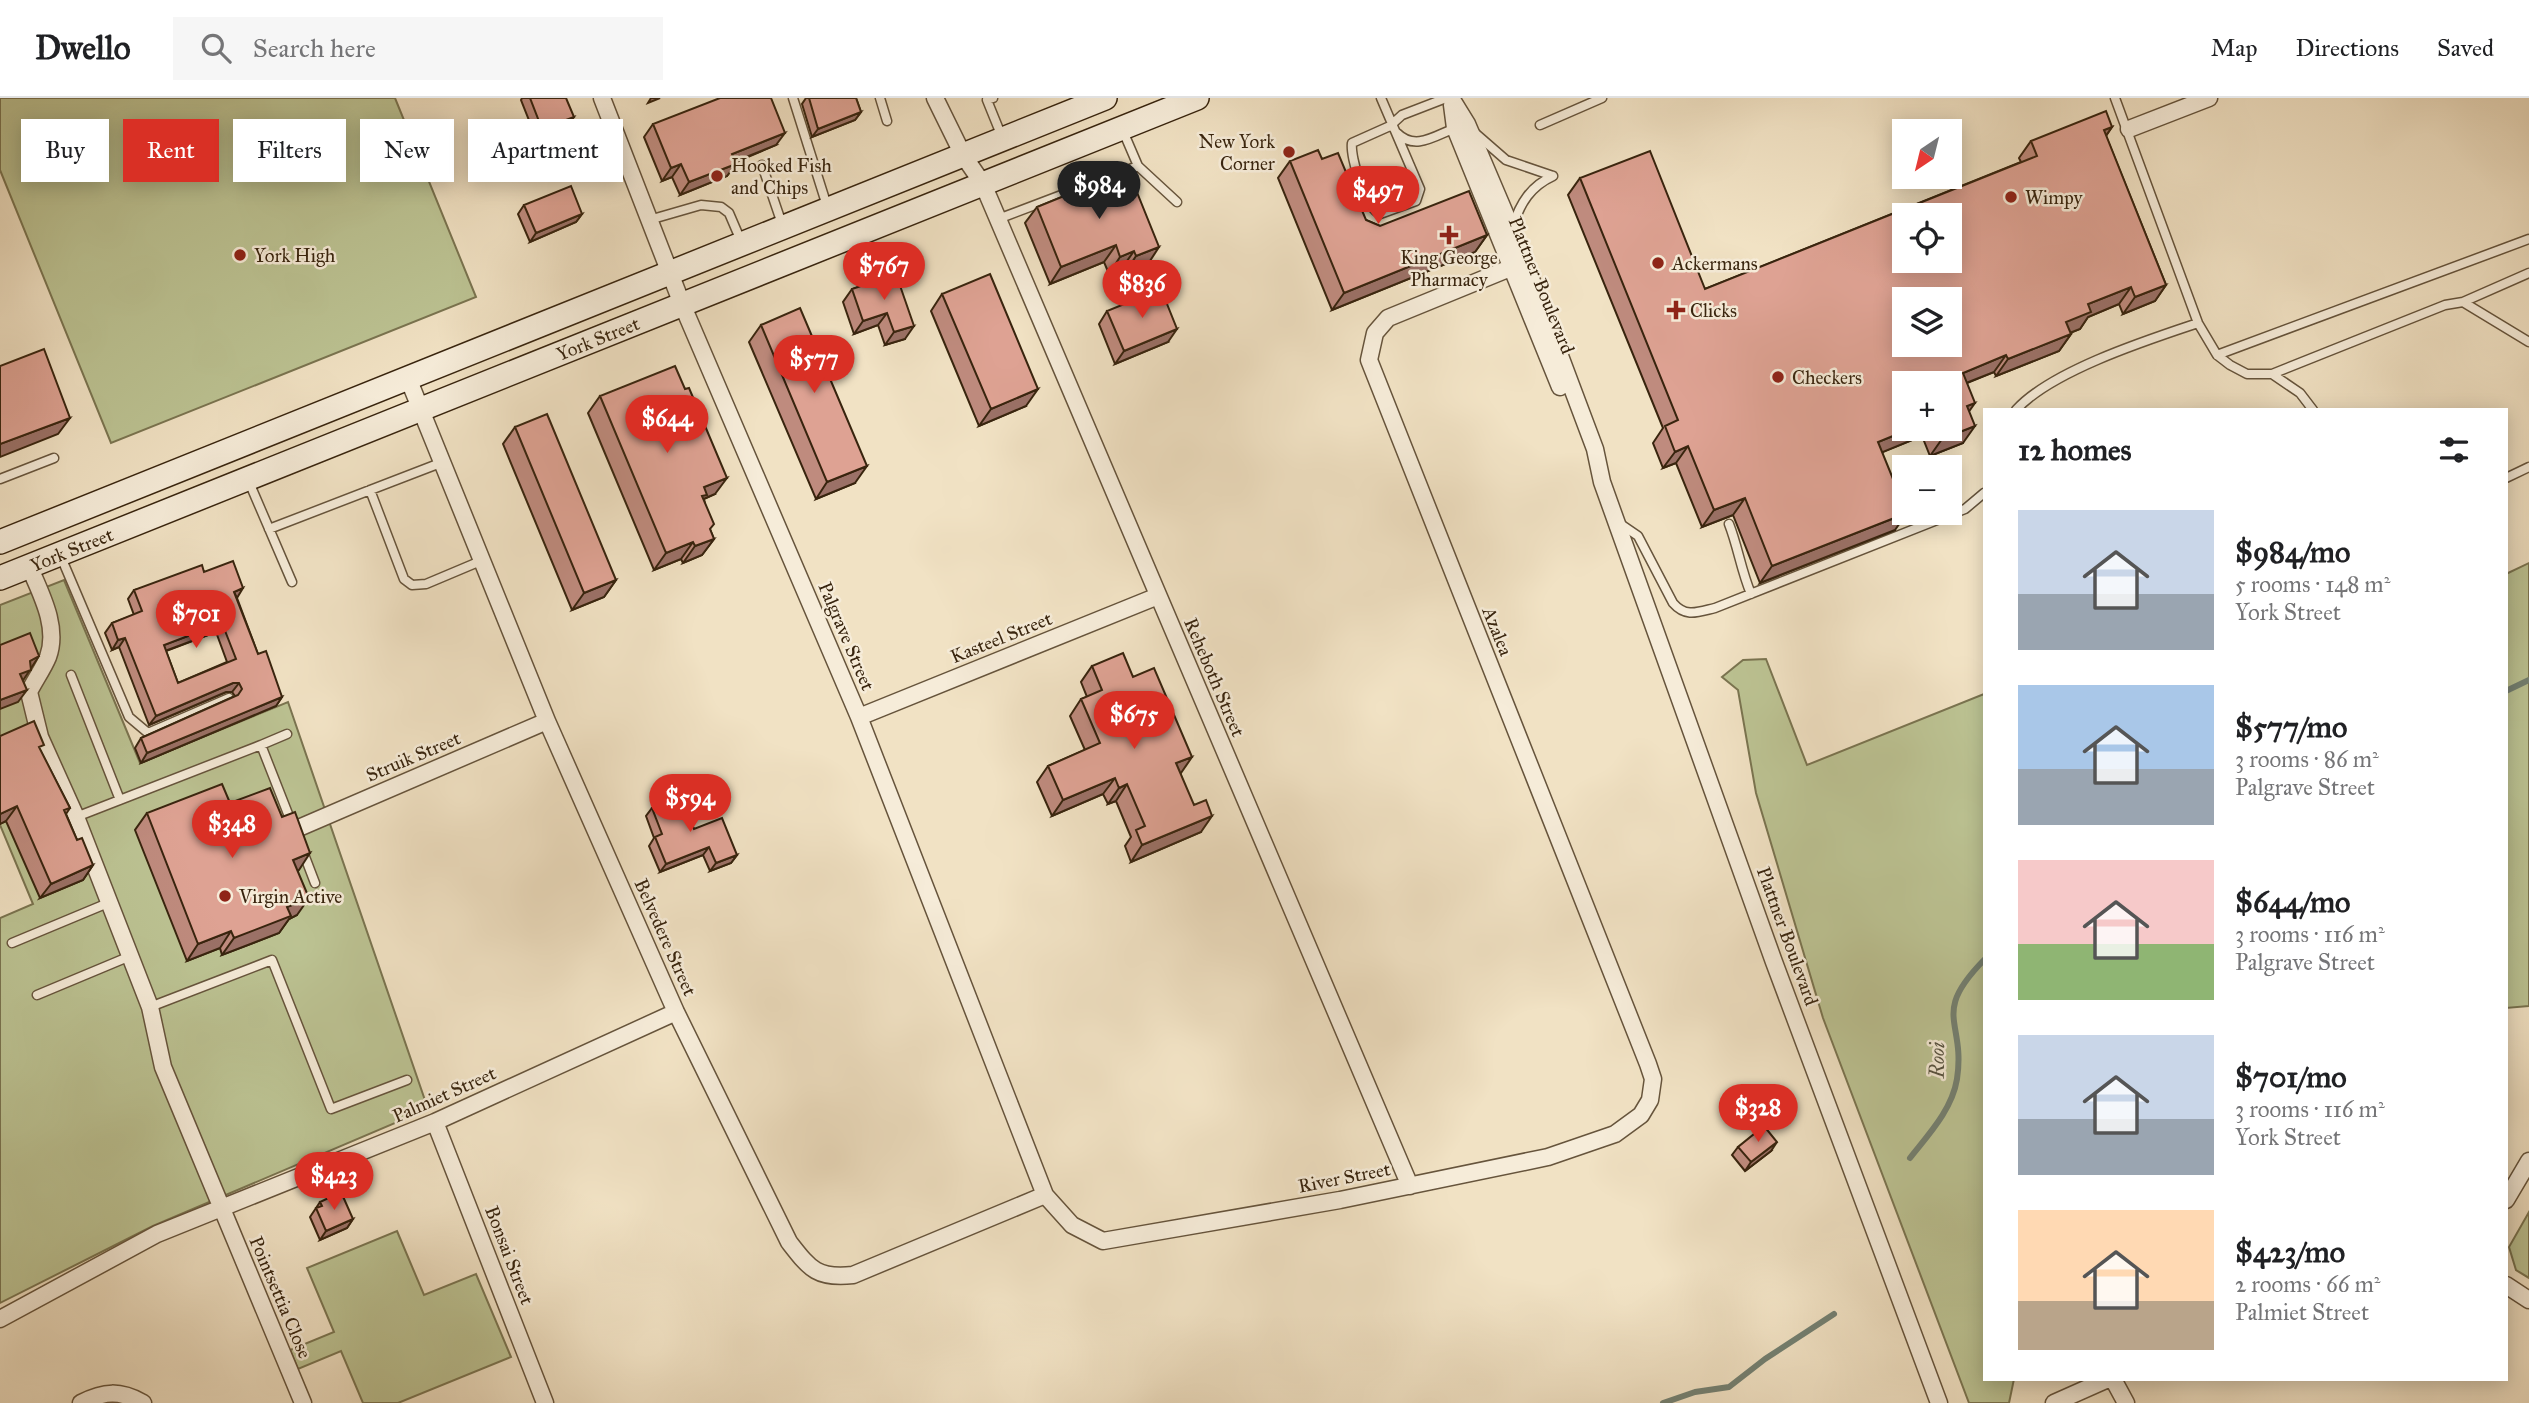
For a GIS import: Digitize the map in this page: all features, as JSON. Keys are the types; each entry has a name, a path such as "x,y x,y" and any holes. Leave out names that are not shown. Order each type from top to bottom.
{"main road":[{"name":"York Street","path":"0,578 1197,98"},
{"name":"York Street","path":"0,542 1100,99"}],"street":[{"name":"Palgrave Street","path":"602,98 682,304 859,717 1045,1195"},
{"name":"Reheboth Street","path":"935,98 963,155 983,184 1410,1186"},
{"path":"2129,130 2209,98"},
{"name":"Plattner Boulevard","path":"1450,99 1512,232 1518,264"},
{"name":"Plattner Boulevard","path":"1463,126 1595,449 1602,482 1774,962 1939,1403"},
{"name":"Azalea","path":"1518,264 1388,318 1375,333 1369,360 1648,1064 1653,1079 1650,1100"},
{"name":"Belvedere Street","path":"408,378 548,720 676,1012 789,1242 808,1267 830,1278 853,1275 1045,1195"},
{"name":"Pointsettia Close","path":"29,566 45,603 51,631 46,661 29,692 31,708 150,1007 163,1067 303,1403"},
{"name":"Kasteel Street","path":"859,717 1158,596"},
{"name":"Struik Street","path":"294,830 548,720"},
{"name":"Palmiet Street","path":"0,1319 157,1234 435,1122 676,1012"},
{"name":"River Street","path":"1045,1195 1072,1225 1102,1241 1410,1186 1548,1157 1596,1141 1629,1125 1641,1115 1650,1100"},
{"name":"Bonsai Street","path":"435,1122 545,1403"},
{"path":"2508,1197 2529,1161"},
{"path":"2508,1286 2529,1300"},
{"path":"2054,1403 2105,1381"},
{"path":"2111,1381 2126,1403"},
{"path":"81,1403 112,1392 130,1396 143,1403"}],"lane":[{"path":"793,98 828,209"},
{"path":"880,98 887,121"},
{"path":"1381,98 1390,126 1420,188 1416,201 1383,213 1372,210 1350,151 1352,143 1390,126 1402,115 1450,99"},
{"path":"1540,125 1602,98"},
{"path":"2115,98 2198,323 2217,355 2247,374 2272,374 2445,305 2463,302 2529,273"},
{"path":"988,99 1003,139"},
{"path":"1390,126 1404,140 1417,144"},
{"path":"1412,171 1409,157 1417,144 1463,126 1506,160 1553,176 1532,190 1520,206 1512,232"},
{"path":"1122,128 1138,166 1177,202"},
{"path":"762,165 783,227"},
{"path":"998,219 1138,166"},
{"path":"649,220 711,204 729,213 742,243"},
{"path":"2217,355 2529,239"},
{"path":"2463,302 2529,342"},
{"path":"2018,408 2026,399 2059,378 2198,323"},
{"path":"2272,374 2300,393 2311,408"},
{"path":"0,479 54,458"},
{"path":"269,529 443,462"},
{"path":"2508,477 2529,467"},
{"path":"248,479 292,582"},
{"path":"370,490 404,579 412,585 426,584 483,560"},
{"path":"1617,521 1638,536 1662,587 1681,611 1692,614 1751,594 1965,509 1983,494"},
{"path":"1729,524 1740,568 1751,594"},
{"path":"60,554 129,717 148,733 229,698"},
{"path":"71,675 120,800"},
{"path":"76,817 286,734"},
{"path":"261,745 315,883"},
{"path":"12,943 108,903"},
{"path":"37,995 128,957"},
{"path":"150,1007 272,960 331,1109 407,1080"}],"green space":[{"name":"York High","path":"0,98 395,98 404,119 360,119 360,182 429,182 476,297 111,443 0,170"},
{"path":"2529,563 2529,1006 2508,1008 2508,573"},
{"path":"64,580 140,763 288,702 428,1109 153,1226 0,1303 0,918 33,904 0,825 0,605"},
{"path":"1766,659 1807,765 1983,694 1983,1381 2014,1381 2009,1403 1969,1403 1823,1018 1756,793 1738,690 1722,677 1743,660"},
{"path":"2529,1212 2529,1278 2516,1270 2509,1247"},
{"path":"397,1231 424,1295 476,1274 511,1357 398,1403 363,1403 341,1351 298,1369 290,1350 334,1332 307,1268"}],"building":[{"path":"530,98 566,98 574,117 569,119 538,119"},
{"path":"720,98 771,98 785,133 732,154 736,164 689,182 681,164 671,168 653,124"},
{"path":"809,98 856,98 861,112 818,129"},
{"path":"2106,111 2112,127 2104,130 2166,285 2135,297 2131,287 2088,304 2091,312 2066,322 2071,334 2008,359 2006,355 1963,373 1975,403 1967,406 1975,426 1962,431 1962,371 1892,371 1892,436 1878,442 1892,476 1892,519 1772,566 1745,498 1714,510 1688,446 1675,452 1665,426 1678,420 1580,178 1650,151 1705,289 1892,214 1892,273 1962,273 1962,203 1920,203 1955,189 1962,189 1962,186 2037,156 2031,141"},
{"path":"1318,150 1322,159 1338,153 1366,220 1380,226 1469,191 1487,235 1344,293 1290,161"},
{"path":"1128,170 1159,247 1136,256 1134,251 1120,257 1116,245 1061,267 1037,207"},
{"path":"571,186 582,214 536,233 524,205"},
{"path":"896,274 914,326 894,332 887,313 863,321 852,289"},
{"path":"990,274 1038,389 991,409 942,294"},
{"path":"1161,289 1177,329 1124,351 1107,311"},
{"path":"800,308 867,466 827,482 761,325"},
{"path":"44,349 70,418 0,444 0,366"},
{"path":"675,366 685,389 689,388 727,478 704,487 707,495 702,496 714,524 710,529 714,539 695,546 693,542 666,553 600,396"},
{"path":"547,414 616,580 584,593 515,427"},
{"path":"233,561 243,588 234,592 258,654 266,651 282,697 147,753 141,738 238,695 242,689 239,683 233,683 156,716 125,638 118,640 112,623 142,611 134,590 202,565 204,572","holes":["222,623 236,659 178,683 164,645"]},
{"path":"30,633 39,656 30,661 31,670 20,674 27,690 0,700 0,645"},
{"path":"1123,653 1133,677 1154,668 1192,757 1176,763 1194,805 1206,800 1212,816 1142,845 1136,830 1145,826 1127,784 1119,788 1115,778 1063,800 1048,766 1100,743 1081,699 1102,690 1092,666"},
{"path":"34,721 44,745 39,747 70,808 64,810 77,840 82,838 93,865 51,884 17,806 0,814 0,736"},
{"name":"Virgin Active","path":"222,784 230,803 270,788 282,817 295,812 310,853 293,860 309,898 287,907 291,916 234,938 231,931 198,944 147,813"},
{"path":"681,796 694,829 722,818 737,855 716,863 709,847 666,864 655,837 662,834 652,808"},
{"path":"1764,1126 1777,1142 1751,1162 1738,1147"},
{"path":"341,1192 353,1219 326,1231 316,1208 322,1206 320,1202"}],"waterway":[{"name":"Rooi","path":"2508,690 2529,680"},
{"name":"Rooi","path":"1910,1158 1938,1122 1950,1101 1957,1079 1959,1059 1954,1006 1958,993 1983,961"},
{"name":"Rooi","path":"1663,1403 1695,1392 1729,1387 1765,1359 1834,1314"}],"place":[{"name":"New York Corner","path":"1289,152"},
{"name":"Hooked Fish and Chips","path":"717,176"},
{"name":"Wimpy","path":"2011,197"},
{"name":"King George Pharmacy","path":"1449,235"},
{"name":"York High","path":"240,255"},
{"name":"Ackermans","path":"1658,263"},
{"name":"Clicks","path":"1676,310"},
{"name":"Checkers","path":"1778,377"},
{"name":"Virgin Active","path":"225,896"}]}
